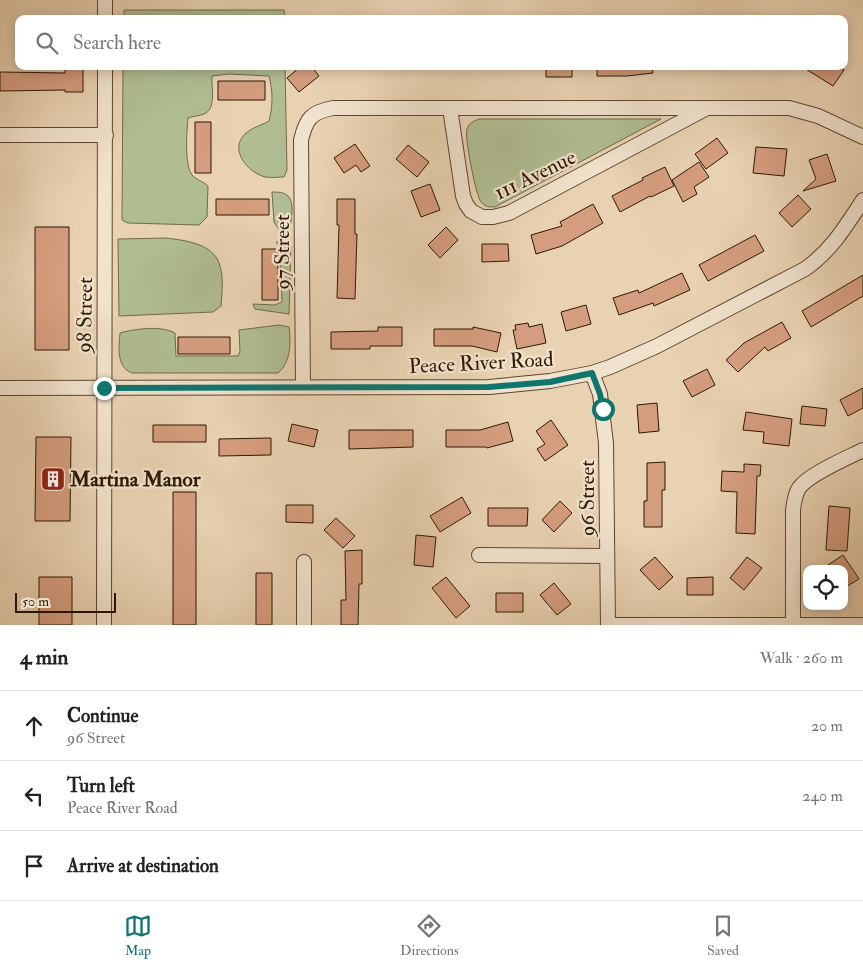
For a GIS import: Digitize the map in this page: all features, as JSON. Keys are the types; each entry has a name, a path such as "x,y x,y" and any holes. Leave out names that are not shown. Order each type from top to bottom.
{"street":[{"path":"105,0 105,15"},
{"name":"98 Street","path":"104,625 106,70"},
{"name":"111 Avenue","path":"450,108 463,196 472,211 482,218 493,218 509,212 710,107"},
{"name":"111 Avenue","path":"309,118 320,110 333,108 789,108 818,116 863,138"},
{"name":"97 Street","path":"303,387 301,140 309,118"},
{"path":"0,135 106,135"},
{"name":"Peace River Road","path":"0,388 520,385 550,382 592,373 657,346 805,269 817,261 830,247 863,200"},
{"name":"96 Street","path":"592,373 600,394 605,423 608,625"},
{"path":"793,625 793,510 798,488 812,476 863,450"},
{"path":"479,555 607,556"},
{"path":"304,562 304,625"},
{"path":"608,625 863,625"}],"green space":[{"path":"124,10 284,10 285,15 124,15"},
{"path":"123,70 285,70 287,170 284,177 266,177 254,172 241,158 239,152 239,145 245,134 269,121 272,98 269,76 229,74 212,76 211,107 204,114 188,118 187,138 189,170 193,176 208,186 207,217 199,225 128,223 122,220"},
{"path":"479,119 661,119 495,207 484,205 481,202 471,166 467,143 467,129 470,124"},
{"path":"272,192 285,194 290,199 292,212 290,229 278,228 274,222"},
{"path":"165,238 196,244 204,247 215,256 222,273 221,306 213,312 119,316 118,239"},
{"path":"276,242 287,243 291,246 289,314 255,309 253,304 275,305 282,302 280,247"},
{"path":"279,325 289,327 290,346 288,358 278,373 132,373 123,366 121,361 120,333 133,330 155,328 175,333 176,356 238,356 240,351 239,330"}],"building":[{"path":"65,70 83,70 83,92 65,92 65,90 0,91 0,72 65,73"},
{"path":"296,70 314,70 319,76 299,92 287,78"},
{"path":"546,70 572,70 572,77 546,77"},
{"path":"597,70 653,70 653,73 627,76 597,76"},
{"path":"807,70 844,70 833,86"},
{"path":"218,81 265,81 265,100 218,100"},
{"path":"195,122 211,122 211,173 195,173"},
{"path":"717,138 728,153 706,169 695,154"},
{"path":"355,144 370,166 361,172 356,165 344,173 334,158"},
{"path":"408,145 429,162 417,177 396,159"},
{"path":"756,147 787,149 784,176 753,173"},
{"path":"827,154 836,181 803,191 816,179 809,160"},
{"path":"699,162 709,177 694,187 697,194 683,202 672,180"},
{"path":"665,167 674,186 620,212 612,196"},
{"path":"430,184 440,210 421,217 411,191"},
{"path":"798,195 811,209 792,227 779,213"},
{"path":"216,199 269,199 269,215 216,215"},
{"path":"337,199 355,199 355,234 357,234 355,299 337,298 339,225 337,225"},
{"path":"593,204 603,223 562,246 536,254 531,235 562,226 560,222"},
{"path":"35,227 69,227 69,350 35,350"},
{"path":"446,227 458,240 440,258 428,245"},
{"path":"755,235 764,251 708,281 699,265"},
{"path":"482,244 508,244 509,261 482,262"},
{"path":"262,249 278,249 278,300 262,300"},
{"path":"682,273 690,290 654,306 653,303 619,315 613,298 638,290 639,293"},
{"path":"863,275 863,296 811,327 802,311"},
{"path":"586,305 591,324 566,331 561,312"},
{"path":"782,322 791,338 768,351 765,347 738,372 726,360 744,343"},
{"path":"528,323 529,327 542,324 546,343 517,349 513,330 516,330 515,325"},
{"path":"378,327 402,327 402,346 370,346 370,349 331,349 331,332 378,331"},
{"path":"473,327 501,333 497,352 472,346 434,346 434,329 473,329"},
{"path":"178,337 230,337 230,354 178,354"},
{"path":"707,369 715,385 692,397 683,381"},
{"path":"863,388 863,408 848,416 840,400"},
{"path":"657,403 659,431 639,433 637,405"},
{"path":"802,406 827,409 825,426 800,424"},
{"path":"746,412 792,419 789,446 763,443 764,432 743,430"},
{"path":"551,420 568,445 545,461 537,449 545,444 536,431"},
{"path":"508,422 513,441 487,448 446,447 446,430 480,430"},
{"path":"292,424 318,430 314,447 288,441"},
{"path":"153,425 206,425 206,442 153,442"},
{"path":"349,430 413,430 413,447 349,449"},
{"name":"Martina Manor","path":"36,437 71,437 70,521 35,521"},
{"path":"271,438 271,455 219,456 219,439"},
{"path":"665,462 665,490 662,490 662,527 644,527 644,501 647,501 647,463"},
{"path":"744,464 761,465 760,476 757,476 755,534 736,533 737,492 721,491 722,471 744,472"},
{"path":"173,492 196,492 196,625 173,625"},
{"path":"462,497 471,513 440,532 430,516"},
{"path":"560,501 572,513 554,532 542,520"},
{"path":"286,505 313,505 313,523 286,522"},
{"path":"829,506 850,508 847,551 826,550"},
{"path":"488,508 528,508 527,526 488,526"},
{"path":"336,518 355,536 343,548 324,530"},
{"path":"416,535 436,537 433,567 414,565"},
{"path":"362,550 362,584 359,584 358,625 341,625 341,600 346,600 345,551"},
{"path":"843,555 859,579 848,586 848,565 828,565"},
{"path":"655,557 673,577 659,590 640,570"},
{"path":"747,557 762,568 744,590 730,578"},
{"path":"256,573 272,573 272,625 256,625"},
{"path":"39,577 72,577 72,625 39,625"},
{"path":"446,577 470,606 456,618 432,588"},
{"path":"713,577 713,595 687,595 687,578"},
{"path":"554,583 571,604 557,615 540,595"},
{"path":"496,593 523,593 523,612 496,612"}],"place":[{"name":"Martina Manor","path":"53,479"}],"route":[{"path":"104,388 489,387 550,382 592,373 600,394 603,409"}]}
